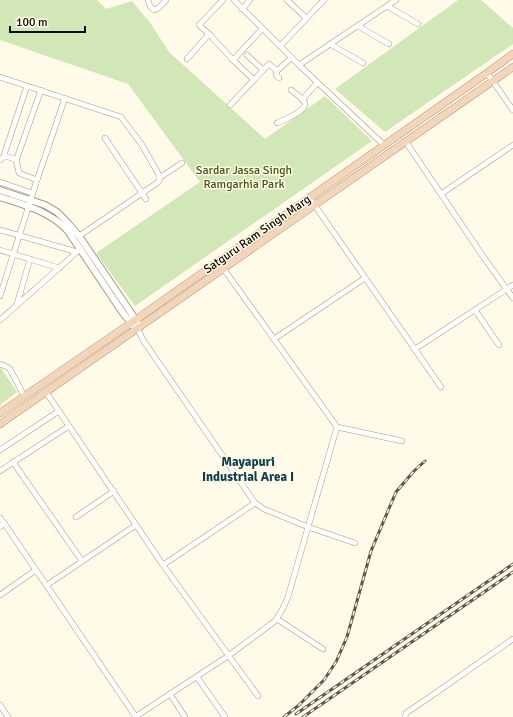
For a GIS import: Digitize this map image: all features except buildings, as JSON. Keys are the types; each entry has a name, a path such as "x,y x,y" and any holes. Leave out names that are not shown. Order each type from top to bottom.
{"main road":[{"name":"Satguru Ram Singh Marg","path":"0,413 513,54"},
{"name":"Satguru Ram Singh Marg","path":"0,424 513,68"}],"street":[{"path":"148,0 152,9 159,8 166,0"},
{"path":"223,0 199,25 254,80"},
{"path":"234,0 291,58 384,145"},
{"path":"242,9 250,0"},
{"path":"287,0 306,18"},
{"path":"280,46 323,0"},
{"path":"299,65 396,0"},
{"path":"387,6 418,24"},
{"path":"358,26 389,44"},
{"path":"233,60 262,29"},
{"path":"187,59 208,34"},
{"path":"330,44 363,63"},
{"path":"248,55 263,70"},
{"path":"277,71 291,58"},
{"path":"230,105 269,64 277,71 276,75 279,78"},
{"path":"487,73 513,110"},
{"path":"0,78 122,117 142,145 159,175 159,178"},
{"path":"302,100 317,82"},
{"path":"0,160 5,156 4,155 27,86"},
{"path":"37,180 19,173 16,159 41,90"},
{"path":"277,124 304,109 306,105 291,90"},
{"path":"0,296 32,193 65,98"},
{"path":"105,138 141,194 146,199"},
{"path":"406,142 513,298"},
{"path":"441,194 513,145"},
{"path":"5,156 16,159"},
{"path":"79,236 141,194 156,183 159,178 172,171 182,163"},
{"path":"0,182 32,193"},
{"path":"0,190 29,203 61,223 68,231 79,250 123,313 133,321"},
{"path":"0,197 45,205 57,212 79,236 133,321 143,340 255,503 264,509 355,544"},
{"path":"309,197 441,387"},
{"path":"0,230 79,250"},
{"path":"0,250 59,268"},
{"path":"0,320 79,250"},
{"path":"17,305 30,259"},
{"path":"218,261 337,427 402,441"},
{"path":"274,338 365,278"},
{"path":"415,349 513,285"},
{"path":"475,310 499,345"},
{"path":"0,364 10,369 24,396"},
{"path":"46,392 163,565 258,696"},
{"path":"0,450 59,411"},
{"path":"0,471 69,426"},
{"path":"0,518 2,525 47,585 136,717 228,656 277,619 288,597 337,427"},
{"path":"13,462 82,561"},
{"path":"76,517 114,491"},
{"path":"163,565 255,503"},
{"path":"47,585 136,525"},
{"path":"0,595 36,570"},
{"path":"277,619 323,649"},
{"path":"405,717 406,713 513,639"},
{"path":"197,677 225,717"},
{"path":"170,694 185,717"},
{"path":"0,705 5,716"}],"green space":[{"name":"Sardar Jassa Singh Ramgarhia Park","path":"0,0 97,0 106,9 132,1 151,24 169,52 265,139 325,96 372,141 135,306 96,253 200,182 128,84 0,40"},
{"path":"458,0 481,0 513,28 513,44 385,132 335,89"},
{"path":"0,367 17,392 0,405"}],"railway":[{"path":"284,717 299,705 324,680 336,662 347,637 371,551 396,492 414,471 425,461"},
{"path":"296,714 513,564"},
{"path":"303,717 513,572"}],"district":[{"name":"Mayapuri Industrial Area I","path":"248,468"}]}
